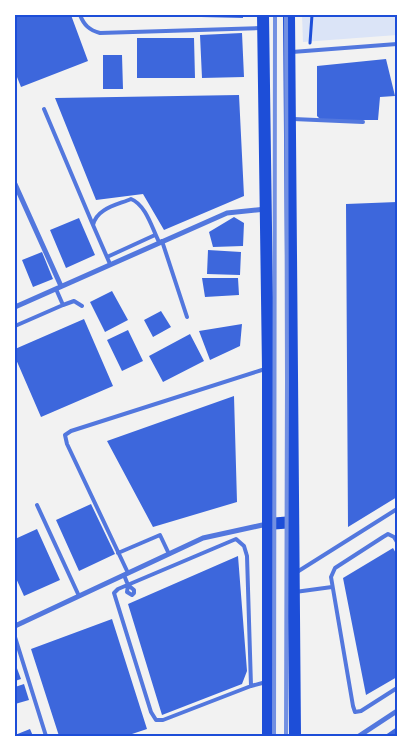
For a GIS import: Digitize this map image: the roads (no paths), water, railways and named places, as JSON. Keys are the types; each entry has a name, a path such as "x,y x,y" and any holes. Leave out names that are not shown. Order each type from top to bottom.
{"main road":[{"path":"289,15 295,736"},
{"path":"263,22 268,368 268,736"},
{"path":"268,524 293,522"}],"street":[{"path":"15,184 59,288"},
{"path":"15,307 227,213 266,208"},
{"path":"15,626 203,538 268,524"},
{"path":"358,736 397,711"}],"lane":[{"path":"80,15 83,23 90,30 100,33 263,22"},
{"path":"289,52 397,44"},
{"path":"44,109 110,264"},
{"path":"291,119 363,122"},
{"path":"93,225 94,219 101,211 131,199 136,201 143,209 155,235 161,242 187,317"},
{"path":"106,257 155,235"},
{"path":"59,288 63,304"},
{"path":"15,326 63,304 74,301 82,306"},
{"path":"128,585 118,553 67,444 65,435 71,431 268,368"},
{"path":"37,506 79,596"},
{"path":"294,574 397,509"},
{"path":"397,542 394,537 388,534 335,568 331,577 352,706 355,712 360,711 397,688"},
{"path":"118,553 160,535 169,554"},
{"path":"251,686 247,556 244,546 236,539 128,585 114,593 114,599 151,712 156,720 163,720 268,681"},
{"path":"293,593 332,587"},
{"path":"15,637 46,736"}],"railway":[{"path":"274,736 275,15"},
{"path":"286,15 286,736"}]}
